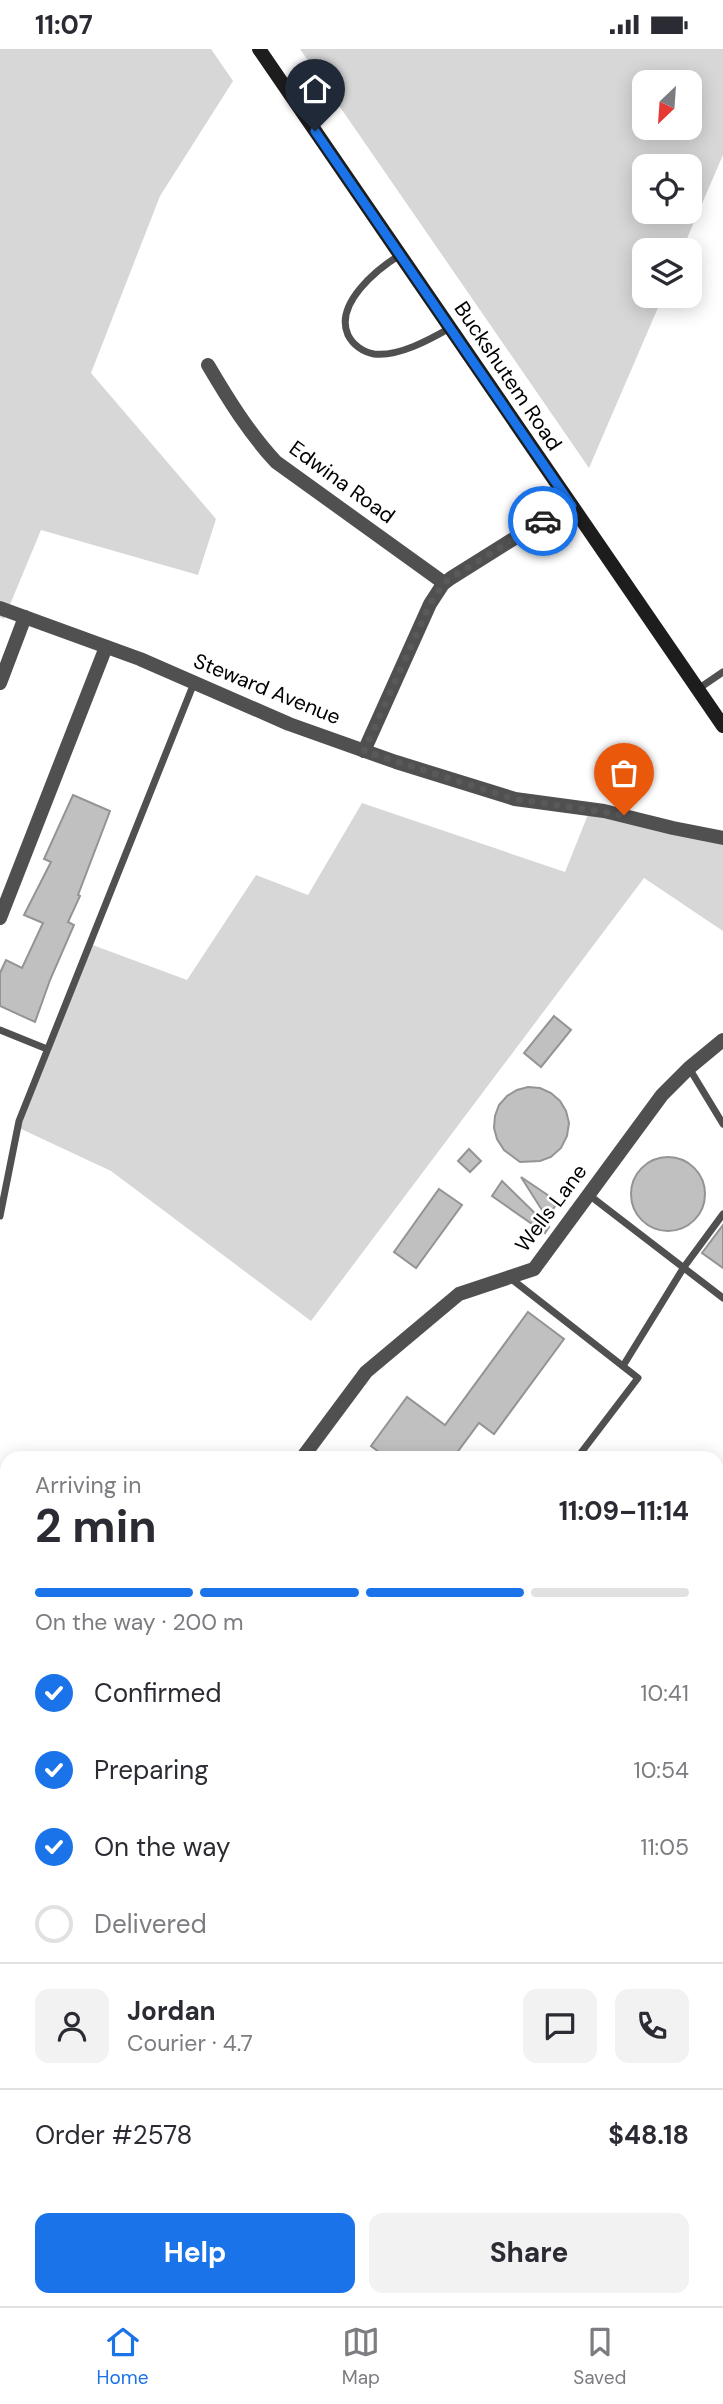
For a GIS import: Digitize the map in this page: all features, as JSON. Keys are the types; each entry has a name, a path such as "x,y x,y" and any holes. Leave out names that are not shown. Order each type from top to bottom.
{"main road":[{"name":"Buckshutem Road","path":"259,49 723,726"}],"street":[{"name":"Edwina Road","path":"208,365 261,446 276,462 444,583"},
{"path":"364,751 430,604 444,583 534,526 572,506"},
{"name":"Steward Avenue","path":"0,608 140,659 289,724 514,799 604,811 723,838"},
{"path":"0,683 25,617"},
{"path":"0,918 106,647"},
{"name":"Wells Lane","path":"307,1451 366,1372 459,1294 534,1269 662,1095 723,1040"}],"lane":[{"path":"400,255 371,275 352,302 345,323 351,341 363,351 382,354 420,343 450,328"},
{"path":"698,689 723,672"},
{"path":"0,1216 19,1121 194,683"},
{"path":"0,1030 47,1049"},
{"path":"689,1068 723,1125"},
{"path":"588,1195 723,1298"},
{"path":"623,1366 684,1267 723,1213"},
{"path":"509,1277 638,1378 582,1451"}],"shaded area":[{"path":"0,49 211,49 233,81 160,196 91,373 216,519 198,575 41,530 4,619 0,617"},
{"path":"300,49 723,49 723,155 702,204 702,154 632,154 632,224 693,224 687,238 632,238 632,308 658,308 589,468"},
{"path":"362,803 565,872 589,812 723,845 723,931 644,878 311,1321 111,1171 19,1128 90,944 187,980 256,875 308,895"}],"building":[{"path":"73,795 110,811 68,922 74,925 35,1022 0,1006 0,973 6,960 22,968 43,923 24,915 51,862 44,859"},
{"path":"554,1016 571,1030 541,1067 524,1053"},
{"path":"528,1087 551,1093 566,1111 569,1123 561,1148 551,1157 540,1161 520,1162 504,1150 497,1139 495,1116 499,1105 507,1096"},
{"path":"469,1149 481,1161 470,1172 458,1161"},
{"path":"661,1157 675,1157 689,1163 699,1173 705,1194 703,1208 689,1225 675,1231 661,1231 647,1225 637,1215 631,1201 631,1187 637,1173 647,1163"},
{"path":"521,1177 558,1202 547,1218"},
{"path":"502,1181 549,1227 545,1233 492,1196"},
{"path":"439,1189 462,1205 416,1268 394,1252"},
{"path":"723,1225 723,1268 702,1253"},
{"path":"528,1312 564,1339 494,1434 479,1423 458,1451 378,1451 371,1446 407,1397 445,1425"}],"way so far":[{"path":"543,521 443,584 430,604 364,751 514,799 624,815"}],"route":[{"path":"315,131 572,506 543,521"}]}
